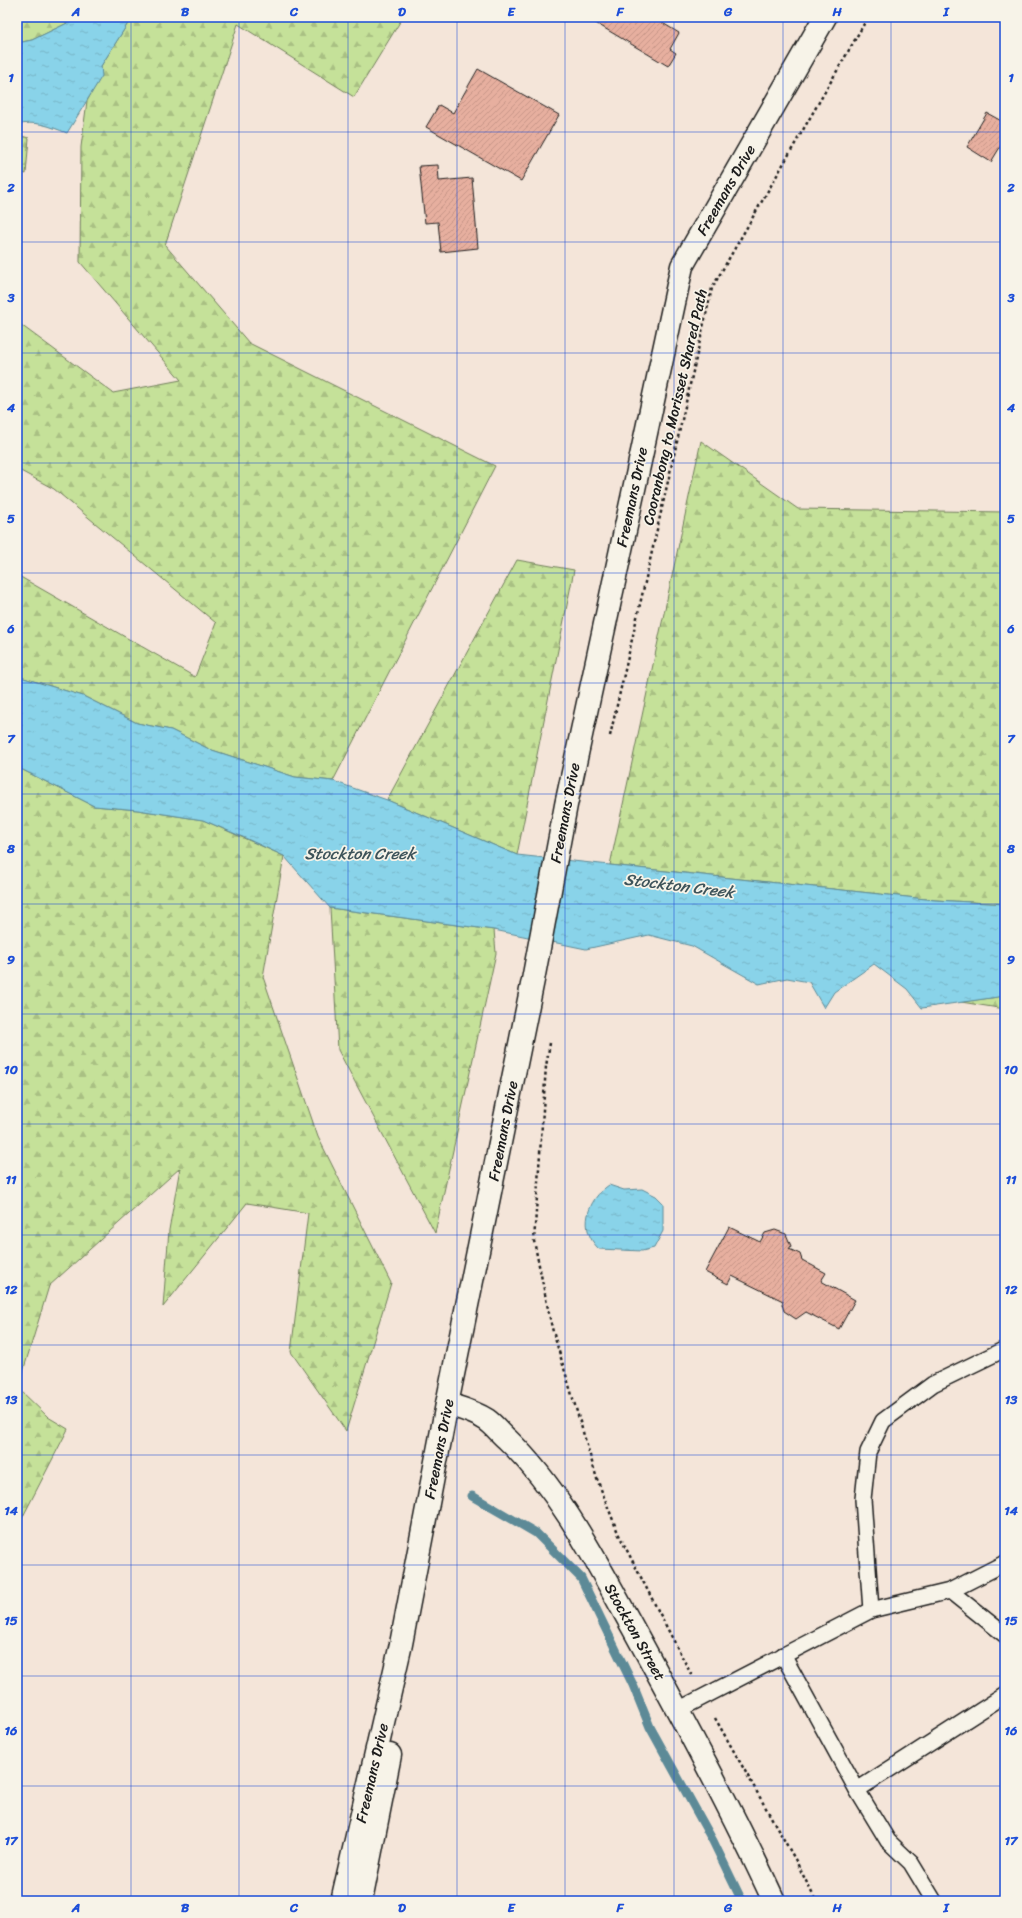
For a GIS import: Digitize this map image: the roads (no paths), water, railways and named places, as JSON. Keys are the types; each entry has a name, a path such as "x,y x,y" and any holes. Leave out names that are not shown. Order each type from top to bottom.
{"main road":[{"name":"Freemans Drive","path":"342,1901 401,1644 447,1404 533,980 566,805 682,266 825,17"},
{"name":"Stockton Street","path":"447,1404 468,1411 487,1420 520,1451 552,1492 595,1559 678,1710 741,1830 774,1901"},
{"name":"Freemans Drive","path":"361,1901 399,1712 401,1644"}],"lane":[{"path":"871,1610 863,1499 868,1452 883,1421 933,1384 1005,1349"},
{"path":"678,1710 871,1610 950,1591 1005,1563"},
{"path":"950,1591 1005,1635"},
{"path":"783,1655 857,1790 888,1841 911,1863 934,1901"},
{"path":"857,1790 1005,1695"}],"water":[{"path":"80,17 132,17 101,66 102,76 67,133 36,123 17,125 17,43 32,40"},
{"name":"Stockton Creek","path":"17,676 83,696 137,723 171,730 209,749 295,777 333,781 387,800 517,855 935,900 1005,904 1005,996 922,1008 907,989 874,964 834,992 824,1008 809,982 787,978 759,984 692,946 649,935 586,949 494,930 330,908 284,856 245,838 203,820 138,810 94,806 17,767"},
{"path":"609,1185 624,1190 642,1189 656,1196 663,1203 663,1231 654,1248 642,1251 599,1249 592,1241 587,1224 588,1215 595,1199 601,1191"}],"waterway":[{"path":"472,1496 536,1533 581,1578 633,1685 650,1727 713,1841 742,1901"}]}
